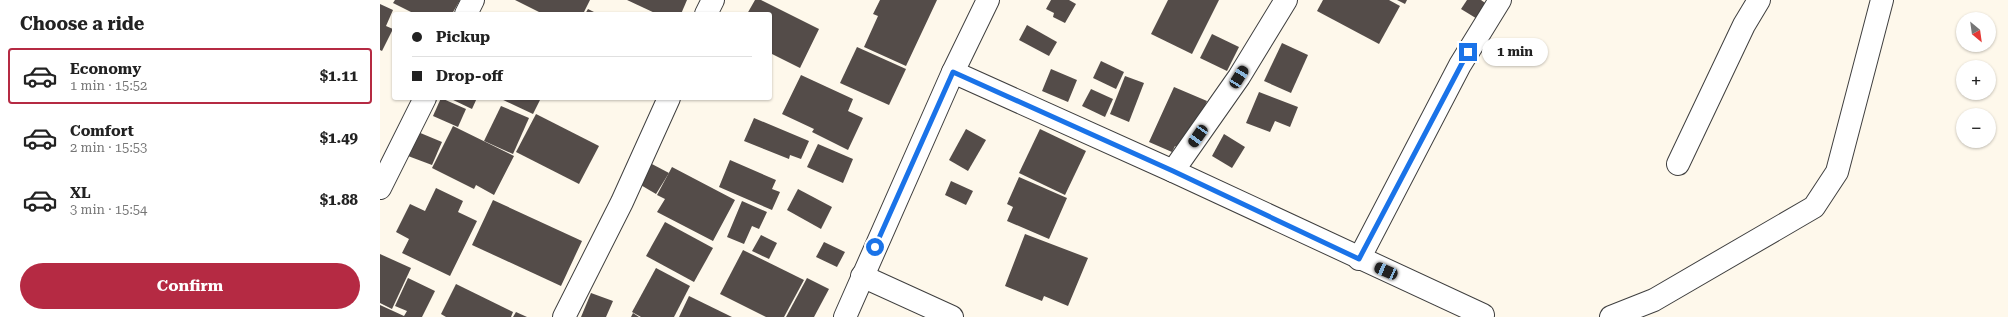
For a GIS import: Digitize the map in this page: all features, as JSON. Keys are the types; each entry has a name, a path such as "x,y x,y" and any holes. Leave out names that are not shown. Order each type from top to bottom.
{"street":[{"path":"467,12 473,0"},
{"path":"707,12 713,0"},
{"path":"845,317 953,72 988,0"},
{"path":"1173,171 1239,77 1286,0"},
{"path":"1359,259 1460,65 1500,0"},
{"path":"1678,164 1744,25 1760,0"},
{"path":"1612,317 1654,300 1814,208 1837,172 1882,0"},
{"path":"953,72 1173,171 1482,315"},
{"path":"380,188 424,100"},
{"path":"564,317 622,202 668,100"},
{"path":"862,276 952,317"}],"building":[{"path":"395,0 460,0 453,12 411,12 393,3"},
{"path":"515,0 590,0 584,12 539,12"},
{"path":"627,0 687,0 682,12 653,12"},
{"path":"755,0 761,0 819,29 800,68 772,54 772,12 748,12"},
{"path":"880,0 937,0 906,66 864,47 878,16 873,14"},
{"path":"1051,0 1069,0 1076,4 1065,23 1053,17 1054,13 1046,9"},
{"path":"1168,0 1219,0 1192,54 1151,34"},
{"path":"1323,0 1389,0 1400,6 1379,44 1317,11"},
{"path":"1397,0 1407,0 1405,4"},
{"path":"1467,0 1481,0 1488,5 1479,20 1461,9"},
{"path":"380,4 393,10 386,26 392,29 392,31 382,51 380,50"},
{"path":"588,9 594,12 586,12"},
{"path":"1027,25 1057,42 1049,56 1019,40"},
{"path":"1212,34 1239,47 1227,71 1200,58"},
{"path":"1282,43 1308,55 1291,93 1264,81"},
{"path":"857,47 906,69 889,105 840,83"},
{"path":"1101,61 1124,72 1116,89 1093,78"},
{"path":"1051,69 1077,80 1068,102 1042,91"},
{"path":"801,75 853,99 848,111 863,118 848,150 812,132 814,129 782,114"},
{"path":"1125,76 1144,83 1129,122 1110,114"},
{"path":"1174,87 1207,101 1185,150 1175,146 1172,152 1149,142"},
{"path":"1091,89 1113,99 1105,117 1082,106"},
{"path":"1259,92 1298,107 1290,127 1275,121 1270,132 1246,123"},
{"path":"440,100 446,100 466,109 458,127 433,116"},
{"path":"453,100 476,100 472,109"},
{"path":"503,100 540,100 533,114"},
{"path":"501,106 529,118 513,154 484,141"},
{"path":"536,114 599,146 579,184 516,152"},
{"path":"754,118 809,141 801,159 790,155 789,159 744,141"},
{"path":"453,126 514,156 494,195 476,185 474,189 432,168"},
{"path":"966,129 986,140 968,171 949,160"},
{"path":"1040,129 1086,151 1065,195 1019,173"},
{"path":"418,132 442,142 432,165 408,156"},
{"path":"1224,134 1245,147 1232,168 1212,156"},
{"path":"818,144 853,159 843,183 807,167"},
{"path":"730,160 776,180 772,189 780,192 772,210 719,187"},
{"path":"650,163 669,173 656,194 639,184"},
{"path":"672,167 735,200 713,241 657,212 665,199 657,195"},
{"path":"1019,177 1067,198 1049,239 1007,221 1013,207 1007,204"},
{"path":"951,181 973,191 966,205 945,195"},
{"path":"436,188 463,201 458,212 477,221 450,276 402,253 409,239 396,232 410,204 425,211"},
{"path":"798,189 832,207 821,229 787,210"},
{"path":"493,200 582,241 561,286 472,245"},
{"path":"742,201 767,212 759,229 752,226 744,244 727,237"},
{"path":"665,222 713,248 694,282 646,256"},
{"path":"1025,234 1088,258 1068,306 1044,296 1042,301 1005,286"},
{"path":"761,235 777,243 769,259 752,251"},
{"path":"824,242 845,252 837,267 816,257"},
{"path":"743,250 804,280 784,317 766,317 720,294"},
{"path":"380,254 411,268 392,309 380,303"},
{"path":"656,268 690,286 674,317 641,317 632,312"},
{"path":"408,278 435,291 422,317 380,317 380,305 404,316 407,311 395,306"},
{"path":"807,278 829,289 814,317 786,317"},
{"path":"456,284 513,312 511,317 446,317 441,314"},
{"path":"591,293 613,301 606,317 581,317"},
{"path":"689,296 732,317 679,317"},
{"path":"516,312 527,317 513,317"},
{"path":"633,313 639,317 631,317"}],"route":[{"path":"875,247 953,72 1173,171 1359,259 1468,52"}]}
